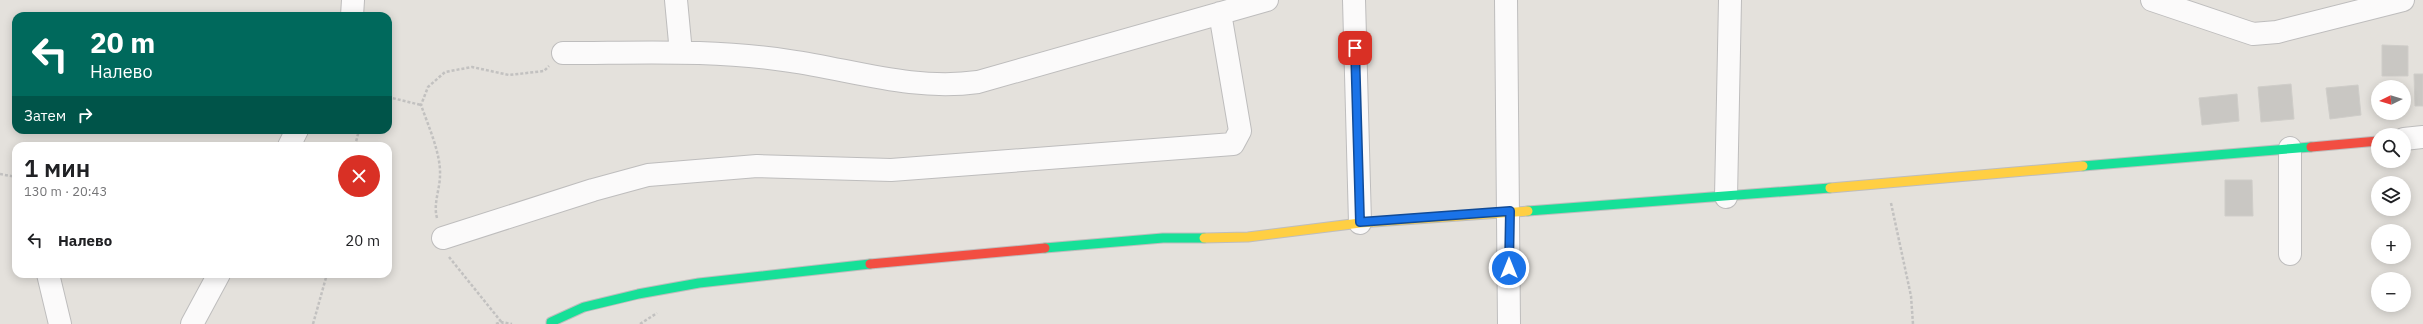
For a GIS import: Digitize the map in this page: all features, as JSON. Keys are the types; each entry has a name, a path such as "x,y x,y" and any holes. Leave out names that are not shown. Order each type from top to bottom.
{"street":[{"path":"352,12 353,0"},
{"path":"676,0 681,53"},
{"path":"563,53 681,53 789,60 912,84 952,86 978,82 1266,0"},
{"path":"1354,0 1360,222"},
{"path":"1506,0 1510,211 1509,324"},
{"path":"1726,197 1730,0"},
{"path":"2152,0 2253,34 2277,32 2403,0"},
{"path":"443,238 593,190 648,175 757,166 891,170 1233,144 1240,131 1220,13"},
{"path":"2411,138 2423,137"},
{"path":"551,324 551,322 584,307 638,294 706,282 856,265 1162,238 1248,237 1360,222 1726,197 2371,142"},
{"path":"2290,148 2290,254"},
{"path":"49,278 60,324"},
{"path":"192,324 217,278"}],"path":[{"path":"502,323 449,257 435,211 440,174 432,136 421,105 428,87 445,72 472,67 509,75 544,71 563,53"},
{"path":"392,98 421,105"},
{"path":"0,174 12,176"},
{"path":"1887,183 1911,296 1914,324"},
{"path":"313,324 326,278"},
{"path":"496,324 512,324"}],"building":[{"path":"2382,45 2408,46 2408,76 2382,76"},
{"path":"2414,74 2423,74 2423,106 2415,106"},
{"path":"2291,84 2294,119 2261,122 2258,87"},
{"path":"2358,85 2361,115 2330,119 2326,88"},
{"path":"2237,94 2239,121 2202,125 2199,98"},
{"path":"2225,180 2252,180 2253,216 2225,216"}],"traffic: fast":[{"path":"2083,166 2311,147"},
{"path":"1528,211 1830,188"},
{"path":"1045,248 1163,238 1204,238"},
{"path":"551,324 551,322 584,307 638,294 699,283 870,264"}],"traffic: slow":[{"path":"1830,188 2083,166"},
{"path":"1204,238 1248,237 1360,223 1528,211"}],"traffic: jam":[{"path":"2311,147 2371,142"},
{"path":"870,264 1045,248"}],"route":[{"path":"1355,48 1360,222 1510,211 1509,268"}]}
